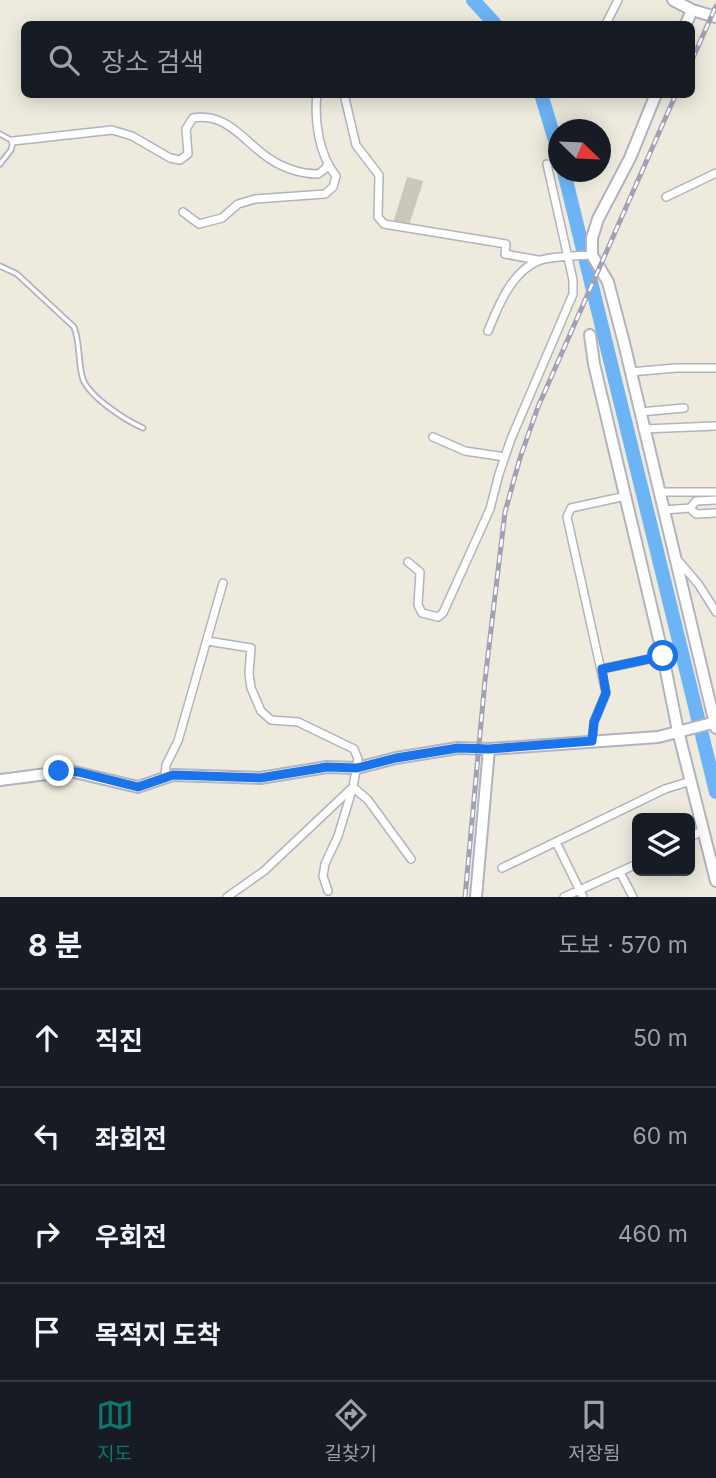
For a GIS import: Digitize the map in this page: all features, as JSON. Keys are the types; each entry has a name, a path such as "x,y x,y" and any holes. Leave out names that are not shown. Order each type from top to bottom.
{"street":[{"path":"608,21 618,0"},
{"path":"673,0 694,5 716,17"},
{"path":"686,21 694,5"},
{"path":"183,212 199,224 222,218 238,204 255,199 326,194 333,187 336,176 327,164 317,122 317,98"},
{"path":"345,98 356,145 379,175 378,217 384,224 506,244 505,254 538,260 590,256"},
{"path":"0,780 70,771 138,787 165,776 260,778 327,767 357,768 442,750 658,737 713,724 608,282 590,256 598,219 630,158 654,98"},
{"path":"13,141 30,137 55,137 74,132 111,130 132,136 170,158 180,160 188,154 186,128 193,118 201,117 211,118 236,129 261,153 298,172 318,174 327,164"},
{"path":"408,562 420,572 418,605 422,613 438,617 443,612 490,509 505,457 573,293 570,258 547,164"},
{"path":"666,197 716,173"},
{"path":"488,331 507,290 538,260"},
{"path":"590,335 716,881"},
{"path":"630,372 716,368"},
{"path":"640,412 684,408"},
{"path":"643,429 716,426"},
{"path":"433,437 465,451 505,457"},
{"path":"659,492 716,492"},
{"path":"592,741 594,722 606,693 567,517 571,508 625,496"},
{"path":"664,510 690,508 696,501 716,500"},
{"path":"690,508 696,514 716,513"},
{"path":"674,556 699,585 716,612"},
{"path":"165,776 166,765 178,741 223,583"},
{"path":"207,641 251,648 251,688 261,711 271,720 298,722 355,750 358,759 353,787 338,836 325,864 323,876 328,891"},
{"path":"602,669 663,656"},
{"path":"476,897 489,749"},
{"path":"502,868 665,789 691,781"},
{"path":"353,787 368,800 411,859"},
{"path":"227,897 264,871 353,787"},
{"path":"695,834 704,830"},
{"path":"556,842 581,893"},
{"path":"564,897 581,893 632,866"},
{"path":"620,872 633,897"}],"lane":[{"path":"0,134 13,141 11,150 0,164"},
{"path":"0,266 17,274 74,327 85,385 118,414 143,428"}],"building":[{"path":"408,178 422,182 409,222 395,220"}],"waterway":[{"path":"473,0 492,21"},
{"path":"542,98 549,119"},
{"path":"566,182 716,792"}],"railway":[{"path":"695,53 716,6"},
{"path":"465,897 485,680 505,512 538,407 674,98"}],"route":[{"path":"59,771 78,772 138,787 173,775 260,778 327,767 357,768 396,758 458,748 489,749 592,741 594,722 606,693 602,669 663,656"}]}
